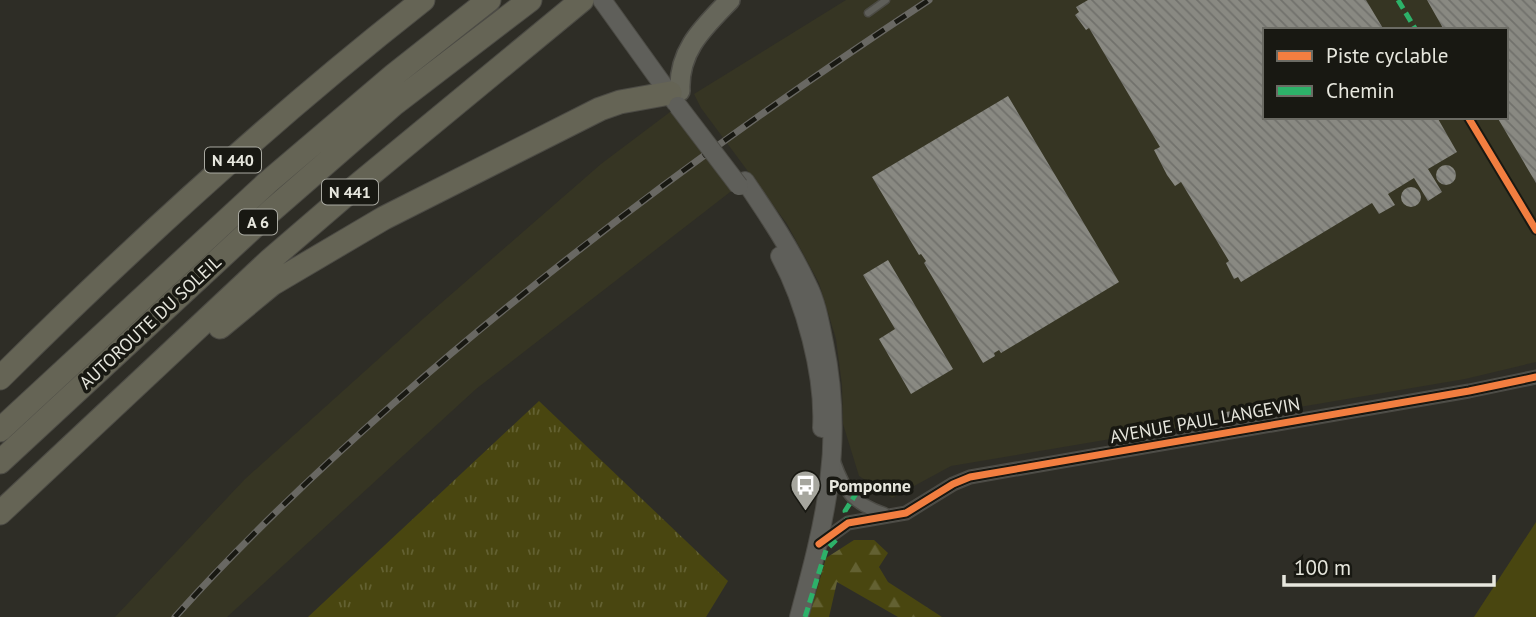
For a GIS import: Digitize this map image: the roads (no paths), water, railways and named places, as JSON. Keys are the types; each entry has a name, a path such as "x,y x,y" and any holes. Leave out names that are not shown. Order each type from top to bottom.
{"highway":[{"name":"N 440","path":"0,378 50,328 229,163 359,51 423,0"},
{"name":"AUTOROUTE DU SOLEIL","path":"0,430 267,183 394,75 489,0"},
{"name":"AUTOROUTE DU SOLEIL","path":"0,462 271,211 394,104 530,0"},
{"name":"N 441","path":"0,513 269,261 579,3"},
{"path":"138,385 159,379 272,284 384,218 600,109 620,102 679,97"},
{"path":"0,362 50,328"}],"main road":[{"path":"602,0 622,21 778,230 813,298 832,385 832,457 827,506 799,617"},
{"path":"612,0 622,21"},
{"path":"679,97 681,67 686,53 730,0"},
{"path":"742,183 784,262 808,331 819,386 822,422 816,510 790,617"}],"street":[{"name":"AVENUE PAUL LANGEVIN","path":"819,544 848,523 906,513 953,484 981,474 1442,396 1536,377"},
{"path":"832,457 843,488 853,499 887,515"}],"lane":[{"path":"868,13 886,0"}],"railway":[{"path":"175,617 254,534 337,454 522,295 654,192 790,94 929,0"}],"place":[{"name":"Pomponne","path":"806,512"}]}
